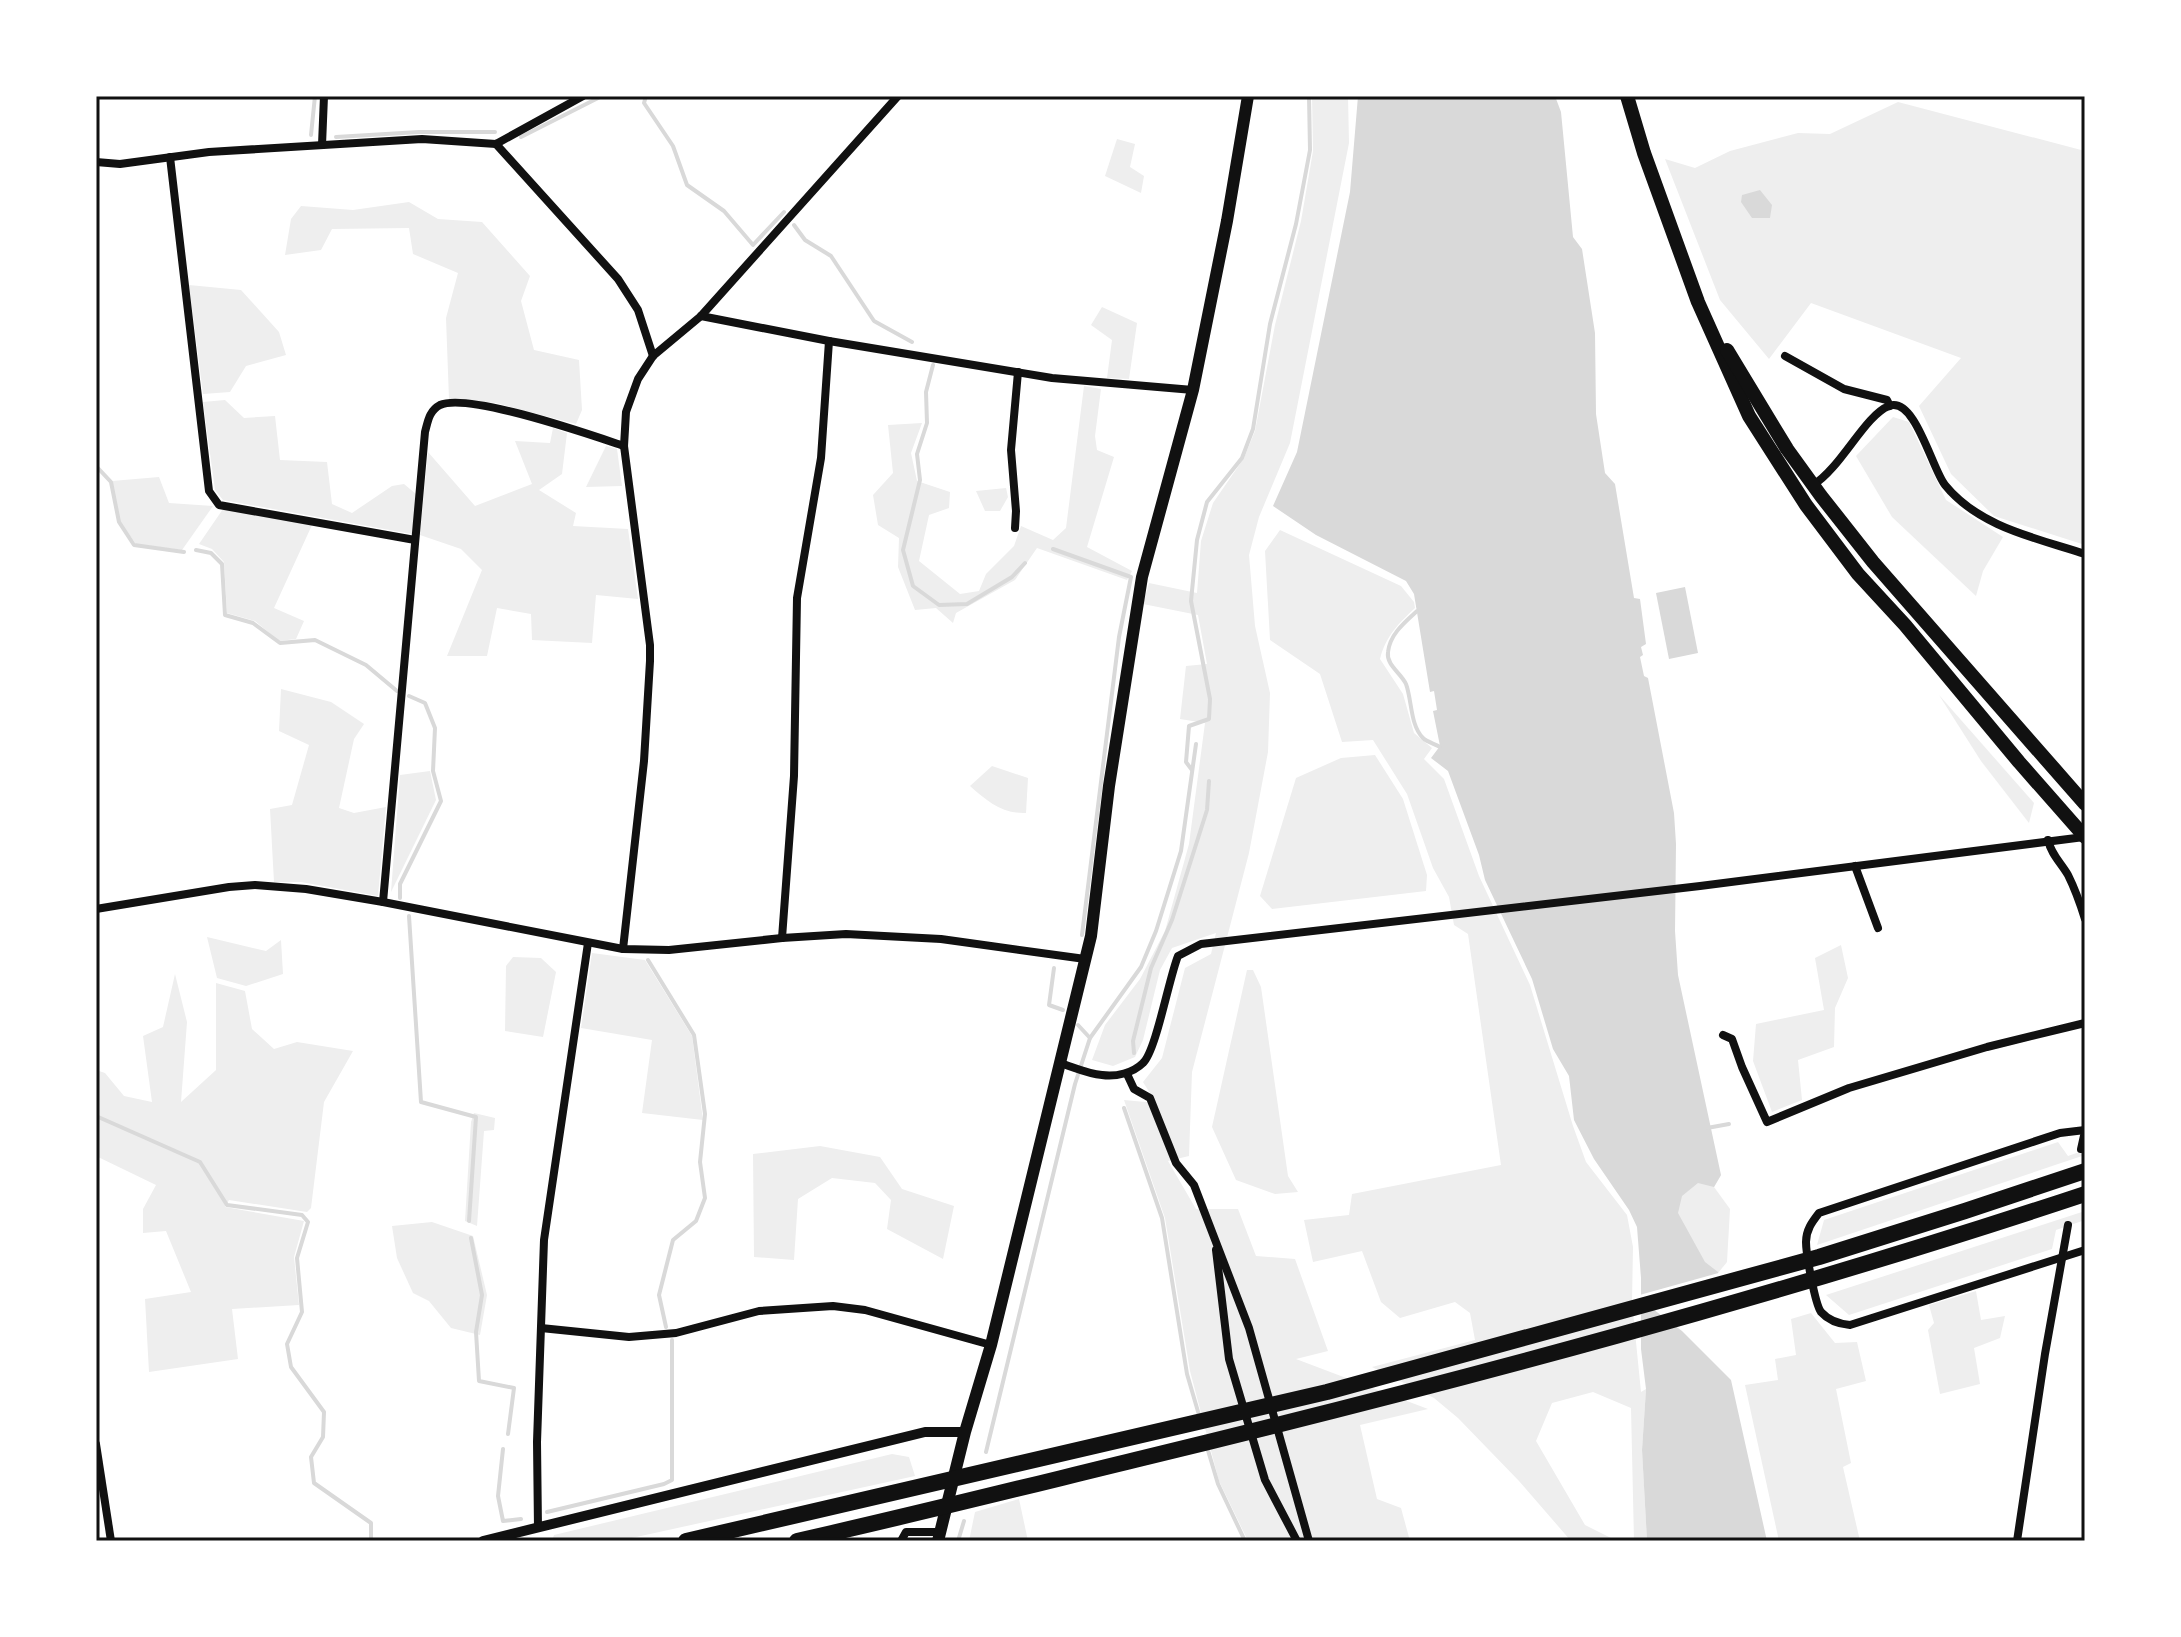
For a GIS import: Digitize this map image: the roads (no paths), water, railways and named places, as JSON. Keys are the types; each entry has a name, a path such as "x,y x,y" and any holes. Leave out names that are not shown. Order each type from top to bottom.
{"highway":[{"path":"1627,96 1644,153 1698,302 1749,416 1806,505 1858,574 2085,837"},
{"path":"1698,302 1765,414 1813,485 1883,574 2085,804"},
{"path":"686,1541 1327,1392 1819,1257 2085,1171"},
{"path":"797,1541 1347,1409 1719,1308 2085,1194"}],"main road":[{"path":"940,1537 965,1432 991,1345 1064,1064 1091,936 1109,786 1142,577 1193,390 1248,96"}],"street":[{"path":"322,145 324,96"},
{"path":"96,162 120,164 209,152 422,139 496,144 583,96"},
{"path":"623,949 644,761 650,661 624,446 626,412 638,379 653,356 701,316 894,97"},
{"path":"496,144 618,279 638,310 653,356"},
{"path":"170,157 209,491 219,505 415,540"},
{"path":"701,316 1018,372 1108,384 1193,390"},
{"path":"782,938 794,776 797,598 821,458 829,341"},
{"path":"1785,356 1844,389 1887,400 1890,406"},
{"path":"1015,528 1011,450 1018,372"},
{"path":"383,902 425,432 430,413 441,404 497,408 624,446"},
{"path":"1813,485 1845,455 1875,416 1890,406 1900,406 1911,414 1942,483 1962,504 1992,523 2085,554"},
{"path":"1064,1064 1103,1076 1127,1074 1144,1062 1152,1049 1170,975 1178,956 1194,946 2085,837"},
{"path":"2048,840 2049,847 2080,900 2085,919"},
{"path":"1855,866 1878,928"},
{"path":"96,909 255,885 306,889 383,902 623,949 669,950 846,934 941,939 1085,959"},
{"path":"538,1528 537,1442 544,1240 588,943"},
{"path":"1723,1035 1732,1039 1767,1122 1849,1088 1987,1047 2085,1023"},
{"path":"1127,1074 1134,1089 1150,1098 1176,1163 1194,1185 1249,1328 1309,1541"},
{"path":"2081,1149 2085,1130 2060,1133 1819,1213 1810,1224 1806,1241 1815,1296 1821,1311 1838,1324 1850,1325 2085,1250"},
{"path":"2017,1541 2068,1225"},
{"path":"1214,1237 1229,1359 1265,1480 1297,1541"},
{"path":"541,1328 629,1337 676,1333 759,1311 833,1306 865,1310 991,1345"},
{"path":"483,1541 925,1432 965,1432"},
{"path":"96,1444 111,1541"},
{"path":"901,1541 906,1532 940,1537"}],"waterway":[{"path":"311,135 315,96"},
{"path":"521,137 602,96"},
{"path":"646,96 644,103 673,146 687,185 724,211 753,245 784,212"},
{"path":"1192,770 1186,762 1189,726 1209,719 1210,699 1191,601 1197,540 1207,502 1242,458 1253,429 1270,324 1296,224 1310,150 1309,96"},
{"path":"336,137 495,132"},
{"path":"794,225 805,240 831,256 874,321 912,342"},
{"path":"933,365 926,392 927,423 917,454 920,480 903,550 913,586 939,605 967,604 1012,577 1025,563"},
{"path":"96,466 111,482 119,522 134,545 184,552"},
{"path":"1053,549 1131,577 1119,637 1082,935"},
{"path":"196,550 211,553 222,564 225,615 253,623 280,643 315,640 366,665 397,691"},
{"path":"1417,611 1395,634 1388,657 1406,684 1419,733 1440,747"},
{"path":"400,898 400,884 441,801 433,771 435,728 425,703 409,696"},
{"path":"986,1452 1075,1084 1090,1038 1141,967 1156,931 1181,851 1196,744"},
{"path":"1134,1053 1133,1041 1151,968 1172,920 1207,810 1209,781"},
{"path":"409,916 421,1102 476,1117 469,1221"},
{"path":"648,960 694,1035 705,1114 700,1162 705,1198 696,1221 673,1240 659,1295 666,1327"},
{"path":"1054,968 1049,1005 1063,1010"},
{"path":"1078,1025 1090,1038"},
{"path":"1124,1108 1162,1218 1187,1374 1199,1415"},
{"path":"96,1116 200,1162 227,1205 302,1215 308,1222 297,1258 302,1312 287,1344 291,1367 324,1412 323,1437 311,1457 314,1483 371,1523 371,1541"},
{"path":"1707,1128 1729,1124"},
{"path":"471,1238 482,1295 476,1332 479,1381 514,1388 508,1434"},
{"path":"547,1512 672,1480 672,1340"},
{"path":"1207,1447 1218,1484 1245,1541"},
{"path":"503,1449 498,1496 503,1521 521,1519"},
{"path":"958,1541 964,1521"}]}
